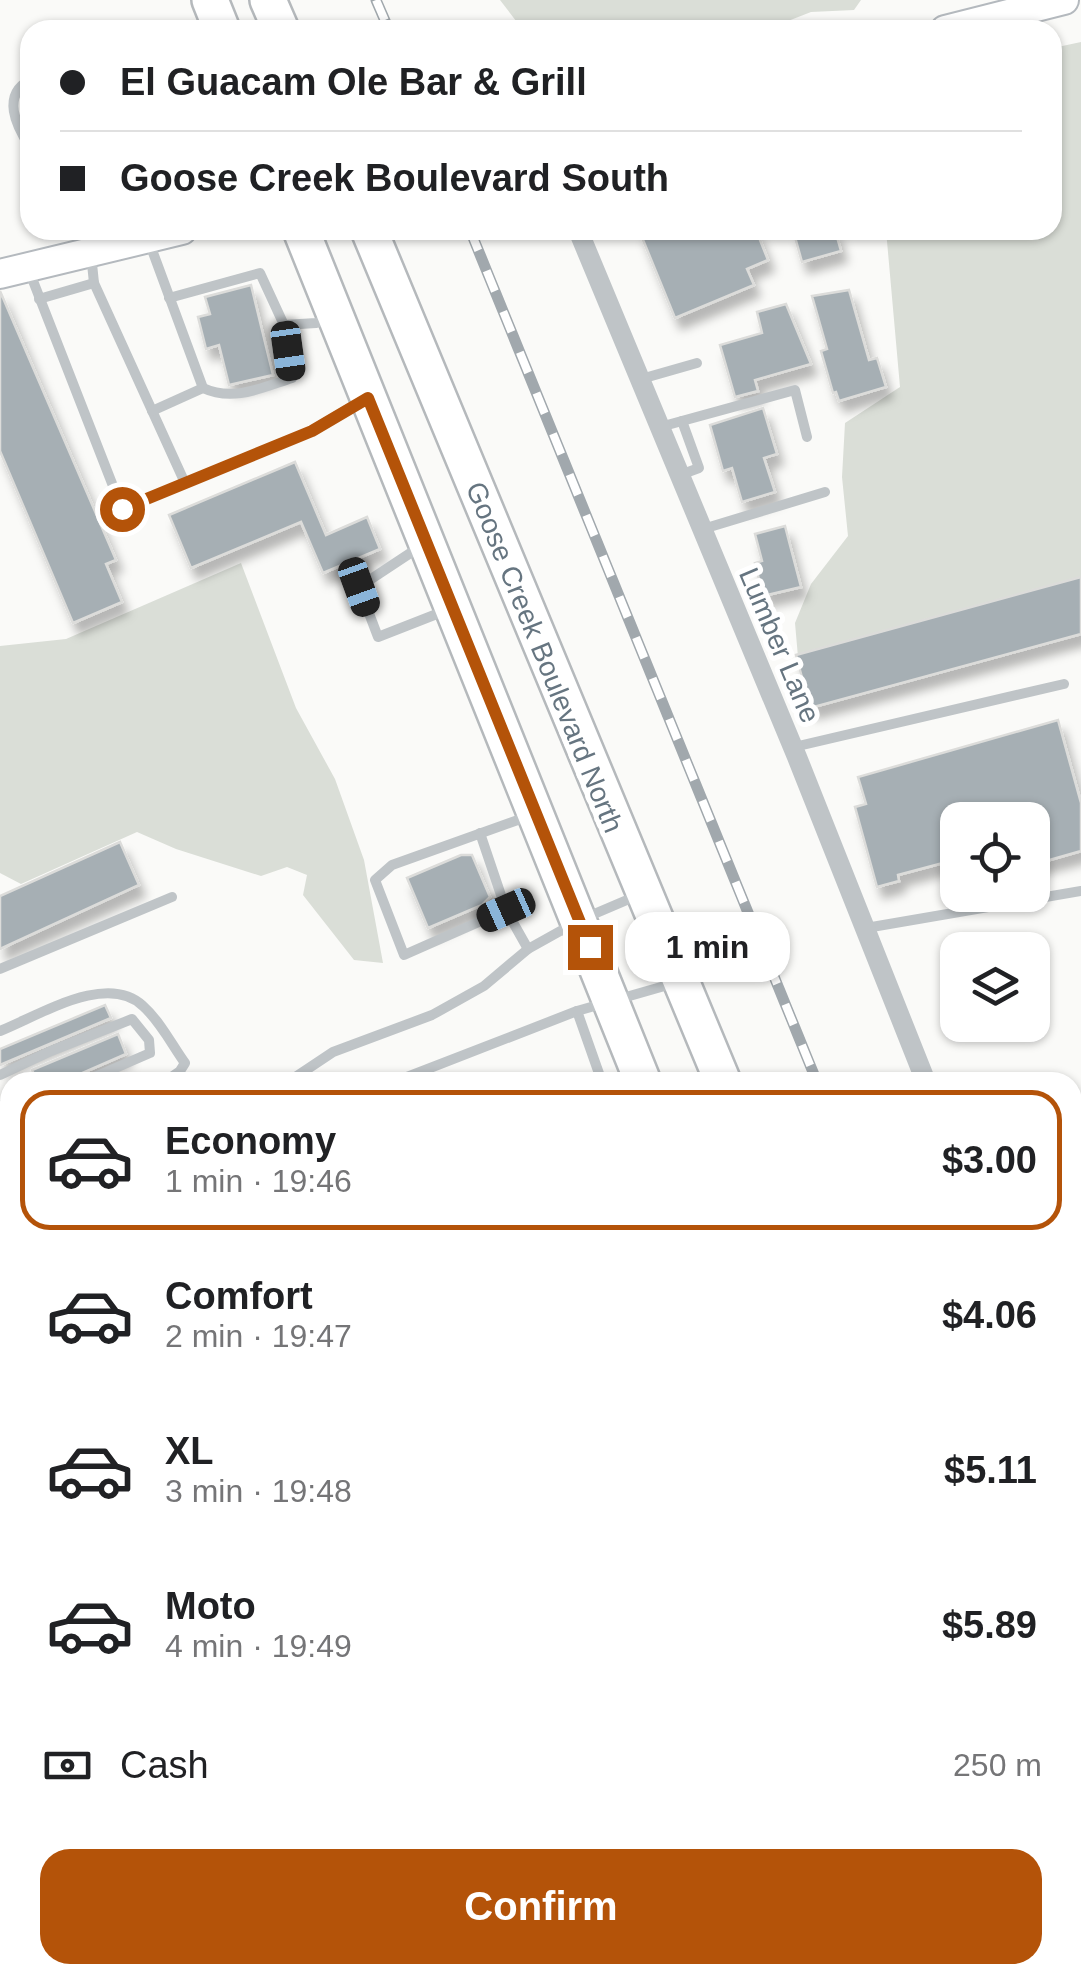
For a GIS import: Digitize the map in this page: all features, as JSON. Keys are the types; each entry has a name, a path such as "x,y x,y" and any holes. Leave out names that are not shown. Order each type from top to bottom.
{"highway":[{"path":"305,240 580,920 593,1006 637,1072"},
{"name":"Goose Creek Boulevard North","path":"373,240 719,1072"}],"main road":[{"path":"985,20 1064,0"},
{"path":"14,270 140,240"}],"street":[{"name":"Lumber Lane","path":"582,240 793,747 922,1072"}],"lane":[{"path":"20,86 13,98 20,130"},
{"path":"149,240 202,388 220,396 240,394 292,378 284,325 260,273 170,298"},
{"path":"90,252 94,283 185,484"},
{"path":"14,270 39,299 122,509 312,431 368,398"},
{"path":"39,299 94,283"},
{"path":"284,325 316,324 336,317"},
{"path":"640,379 696,362"},
{"path":"152,410 202,388"},
{"path":"660,427 795,390 807,437"},
{"path":"680,475 700,468 682,421"},
{"path":"702,529 824,492"},
{"path":"426,542 359,587 378,638 452,608"},
{"path":"793,747 1064,684"},
{"path":"506,910 404,955 375,880 392,865 534,814"},
{"path":"480,833 506,910 528,950"},
{"path":"865,928 1081,890"},
{"path":"304,1072 333,1052 432,1014 484,986 528,950 580,920 642,894"},
{"path":"0,969 172,897"},
{"path":"425,1072 593,1006 680,982"},
{"path":"0,1031 99,991 123,993 144,1007 185,1062 179,1072"},
{"path":"593,1006 601,1072"},
{"path":"6,1072 132,1019 149,1040 150,1053 107,1072"}],"shaded area":[{"path":"500,0 861,0 854,10 811,12 791,20 515,20"},
{"path":"1081,42 1081,578 798,657 795,623 811,584 848,536 842,477 845,423 900,387 887,240 1062,240 1062,46"},
{"path":"241,563 296,708 335,779 364,860 383,963 354,960 303,895 307,875 287,867 261,876 137,832 21,884 0,873 0,646 66,639"}],"building":[{"path":"643,240 760,240 768,260 747,269 754,285 675,318"},
{"path":"796,240 838,240 841,251 802,262"},
{"path":"251,285 273,375 229,385 219,345 206,349 198,317 210,314 205,297"},
{"path":"849,290 869,360 877,358 886,387 839,401 821,351 827,349 812,296"},
{"path":"0,291 116,560 106,564 122,602 73,623 0,451"},
{"path":"786,304 811,364 755,380 758,391 735,397 720,345 762,333 757,312"},
{"path":"763,408 777,454 764,458 775,492 742,502 732,468 723,471 710,425"},
{"path":"295,462 326,535 367,517 380,549 323,573 301,522 191,568 169,515"},
{"path":"785,526 801,587 763,596 755,563 762,561 755,534"},
{"path":"1081,577 1081,634 810,708 796,655"},
{"path":"1058,720 1081,803 1081,851 1050,860 1050,802 940,802 940,864 898,875 899,881 877,887 855,807 866,804 858,777"},
{"path":"120,842 139,885 0,949 0,896"},
{"path":"461,855 472,855 490,897 482,905 428,928 407,878"},
{"path":"105,1005 111,1018 0,1065 0,1049"},
{"path":"118,1034 126,1054 85,1072 32,1070"}],"railway":[{"path":"376,0 385,20"},
{"path":"474,240 813,1072"}],"route":[{"path":"122,509 312,431 368,398 590,947"}]}
